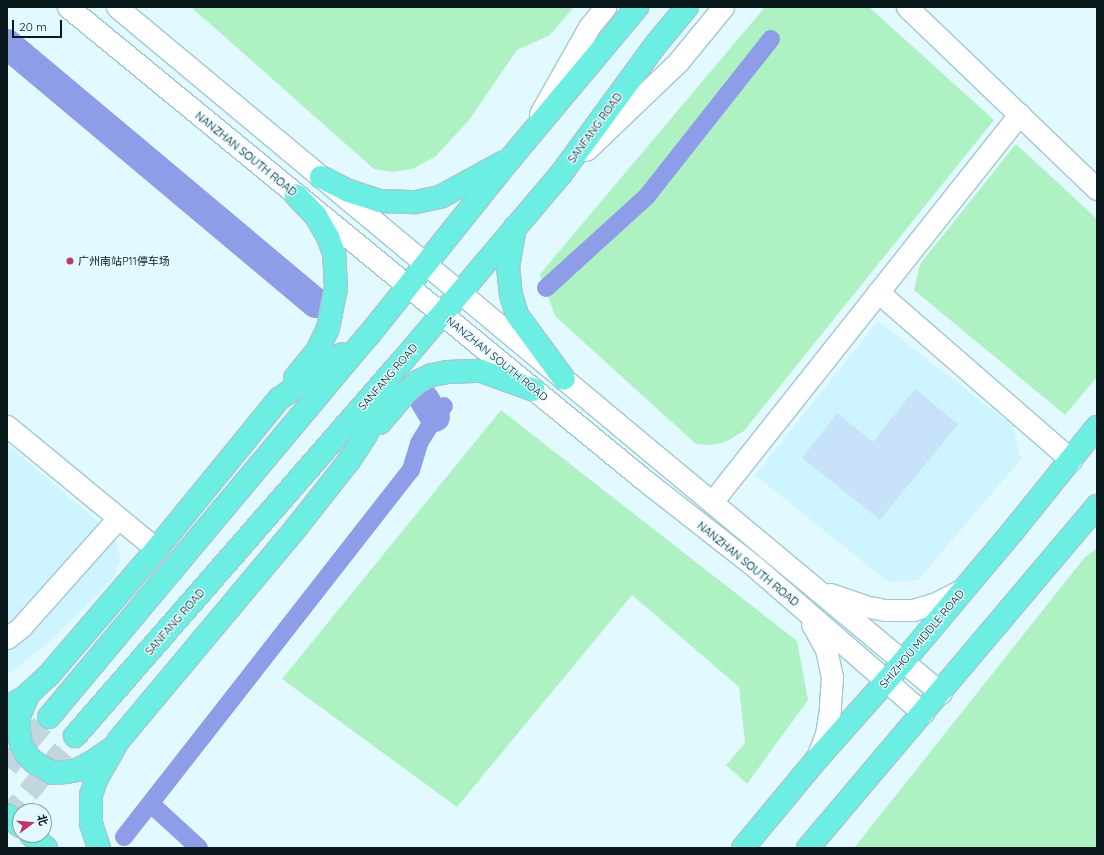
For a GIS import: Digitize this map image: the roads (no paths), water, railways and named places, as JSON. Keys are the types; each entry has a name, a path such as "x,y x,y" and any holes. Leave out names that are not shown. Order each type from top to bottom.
{"main road":[{"path":"49,717 368,336 516,152 637,7"},
{"name":"SANFANG ROAD","path":"75,736 399,365 515,226 561,174 657,43 687,7"},
{"path":"321,177 350,191 379,200 416,202 440,197 516,152"},
{"path":"7,707 29,692 48,676 156,549 318,351 328,328 336,288 334,253 328,237 316,216 296,195"},
{"path":"515,226 508,266 511,295 517,315 564,379"},
{"path":"279,399 368,336"},
{"path":"349,461 366,435 399,365"},
{"path":"99,848 91,824 91,795 97,778 116,745 408,390 419,381 432,375 447,372 481,371 534,390"},
{"name":"SHIZHOU MIDDLE ROAD","path":"743,848 817,759 903,662 1097,427"},
{"path":"808,848 941,693 1097,506"},
{"path":"29,692 19,716 21,744 27,755 42,768 53,773 77,770 92,762 116,745"}],"street":[{"name":"NANZHAN SOUTH ROAD","path":"68,7 643,479 754,566 924,713"},
{"path":"117,7 941,693"},
{"path":"516,152 589,27 605,7"},
{"path":"561,174 678,62 723,7"},
{"path":"907,7 1097,189"},
{"path":"712,502 1019,114"},
{"path":"878,292 1071,460"},
{"path":"11,436 156,549"},
{"path":"7,638 21,627 118,518"},
{"path":"816,589 864,606 885,610 913,610 936,603 965,588"},
{"path":"800,607 826,649 832,677 830,709 826,734 817,759"}],"waterway":[{"path":"546,288 647,196 771,39"},
{"path":"7,44 316,303"},
{"path":"424,399 435,417"},
{"path":"124,837 411,470 419,443 435,417 444,406"},
{"path":"151,804 199,848"}],"tunnel":[{"path":"7,767 49,717"},
{"path":"7,818 75,736"}],"place":[{"name":"广州南站P11停车场","path":"70,261"}]}
